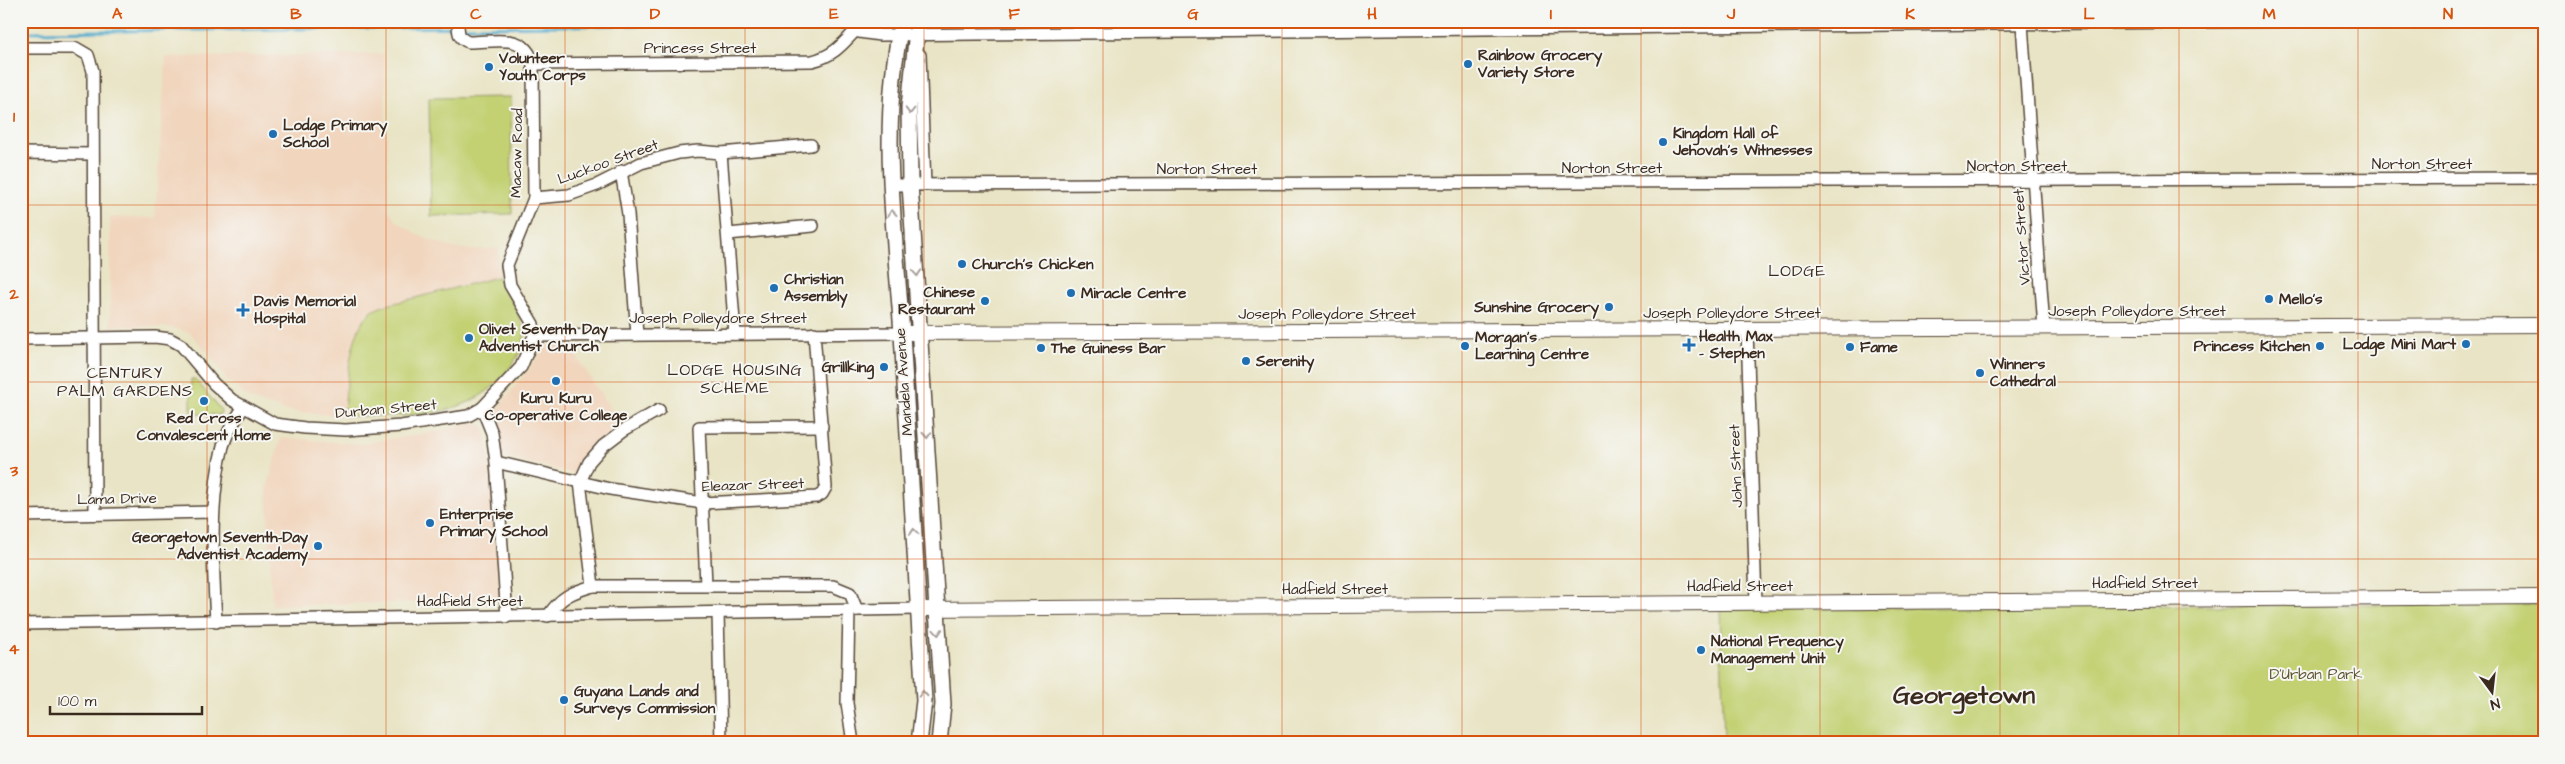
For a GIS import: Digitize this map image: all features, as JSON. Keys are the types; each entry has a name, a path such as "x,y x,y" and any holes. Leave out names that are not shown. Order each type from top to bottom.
{"main road":[{"name":"Mandela Avenue","path":"900,27 890,106 890,185 924,701 919,743"},
{"name":"Mandela Avenue","path":"917,29 910,107 918,185 921,332 943,704 939,743"}],"street":[{"path":"852,26 866,34 900,27 917,29 2296,21"},
{"name":"Macaw Road","path":"458,22 458,34 462,40 469,42 521,43 530,50 532,64 534,198 507,265 510,285 533,324 534,336"},
{"name":"Victor Street","path":"2022,24 2044,328"},
{"name":"Princess Street","path":"532,64 812,61 827,57 835,52 852,26"},
{"path":"21,48 76,48 88,54 92,71 92,339 96,514"},
{"name":"Luckoo Street","path":"534,198 570,195 597,185 620,171 641,163 679,153 698,151 721,154 811,145"},
{"path":"21,153 92,154"},
{"path":"721,154 735,334"},
{"path":"620,171 628,214 637,335"},
{"name":"Norton Street","path":"890,185 2544,178"},
{"path":"728,234 813,226"},
{"name":"Joseph Polleydore Street","path":"534,336 921,332 2544,325"},
{"name":"John Street","path":"1747,329 1756,602"},
{"name":"Eleazar Street","path":"496,462 580,482 703,503 811,498 820,495 826,487 814,333"},
{"name":"Durban Street","path":"21,339 155,337 170,339 189,352 214,384 243,408 275,424 346,430 401,426 468,416 482,408 521,367 534,336"},
{"path":"216,622 213,512 224,445 243,408"},
{"path":"482,408 492,434 496,462 507,617"},
{"path":"593,586 580,482 589,462 603,446 624,430 659,410"},
{"path":"706,585 699,427 822,426"},
{"name":"Lama Drive","path":"21,516 213,512"},
{"path":"548,616 561,598 569,593 593,586 834,586 850,593 853,611 847,703 853,743"},
{"name":"Hadfield Street","path":"21,624 853,611 936,608 2544,597"},
{"path":"718,612 721,743"}],"shaded area":[{"path":"384,54 389,210 396,221 422,237 453,248 476,250 499,248 498,277 384,306 368,314 360,326 354,348 343,416 285,411 249,398 227,380 209,354 189,332 169,327 110,326 110,217 155,218 166,57"},
{"name":"Kuru Kuru Co-operative College","path":"568,343 620,424 581,462 577,474 503,457 492,416 546,347"},
{"path":"475,422 482,425 488,446 500,601 272,605 267,488 281,438 361,444 440,431"}],"green space":[{"path":"511,97 512,214 431,216 429,98"},
{"path":"498,277 519,317 524,340 515,360 492,387 474,399 454,408 411,415 343,416 356,336 369,314 383,306"},
{"path":"191,379 195,379 221,410 220,415 191,414"},
{"name":"D'Urban Park","path":"2544,604 2544,743 1724,743 1720,609"}],"waterway":[{"path":"923,23 1025,21"},
{"path":"21,32 846,23"},
{"path":"855,23 896,23"}],"place":[{"name":"Rainbow Grocery Variety Store","path":"1468,64"},
{"name":"Volunteer Youth Corps","path":"489,67"},
{"name":"Lodge Primary School","path":"273,134"},
{"name":"Kingdom Hall of Jehovah's Witnesses","path":"1663,142"},
{"name":"Church's Chicken","path":"962,264"},
{"name":"Christian Assembly","path":"774,288"},
{"name":"Miracle Centre","path":"1071,293"},
{"name":"Mello's","path":"2269,299"},
{"name":"Chinese Restaurant","path":"985,301"},
{"name":"Sunshine Grocery","path":"1609,307"},
{"name":"Davis Memorial Hospital","path":"243,310"},
{"name":"Olivet Seventh Day Adventist Church","path":"469,338"},
{"name":"Lodge Mini Mart","path":"2466,344"},
{"name":"Health Max - Stephen","path":"1689,345"},
{"name":"Morgan’s Learning Centre","path":"1465,346"},
{"name":"Princess Kitchen","path":"2320,346"},
{"name":"Fame","path":"1850,347"},
{"name":"The Guiness Bar","path":"1041,348"},
{"name":"Serenity","path":"1246,361"},
{"name":"Grillking","path":"884,367"},
{"name":"Winners Cathedral","path":"1980,373"},
{"name":"Kuru Kuru Co-operative College","path":"556,381"},
{"name":"Red Cross Convalescent Home","path":"204,401"},
{"name":"Enterprise Primary School","path":"430,523"},
{"name":"Georgetown Seventh-Day Adventist Academy","path":"318,546"},
{"name":"National Frequency Management Unit","path":"1701,650"},
{"name":"Guyana Lands and Surveys Commission","path":"564,700"}],"district":[{"name":"LODGE","path":"1797,271"},
{"name":"LODGE HOUSING SCHEME","path":"735,379"},
{"name":"CENTURY PALM GARDENS","path":"125,382"},
{"name":"Georgetown","path":"1964,695"}]}
